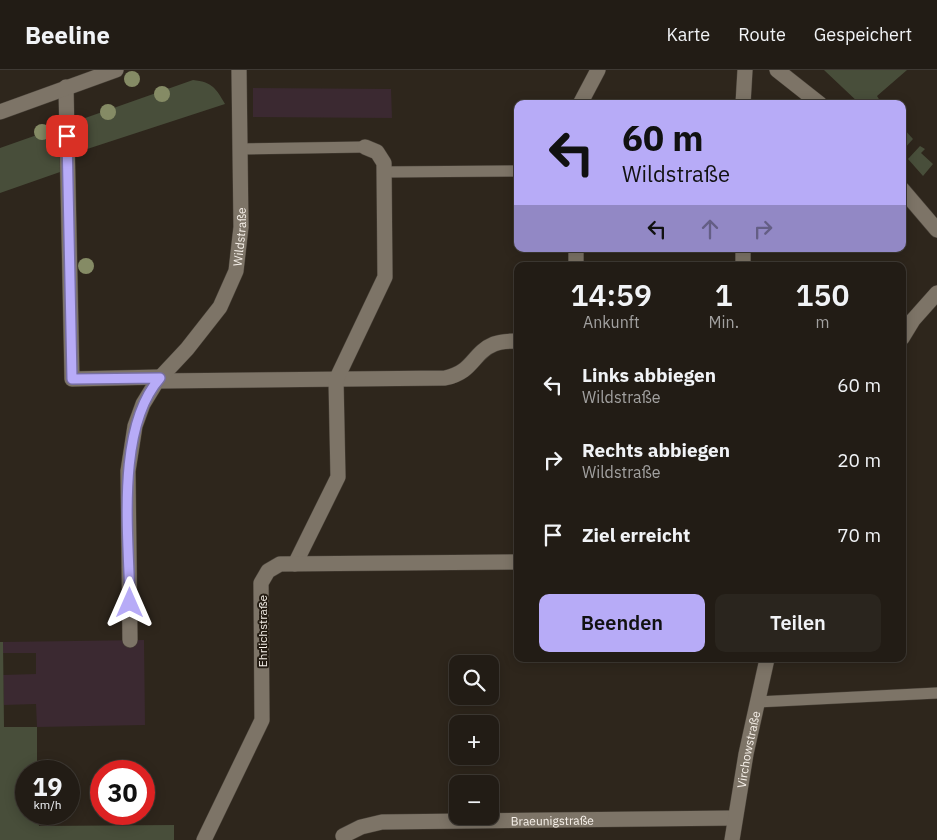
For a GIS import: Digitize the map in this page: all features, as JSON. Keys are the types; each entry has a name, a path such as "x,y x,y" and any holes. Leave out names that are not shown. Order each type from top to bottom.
{"street":[{"path":"0,112 116,70"},
{"name":"Wildstraße","path":"130,640 128,471 134,426 143,404 159,379 187,349 220,307 236,271 240,227 239,70"},
{"path":"582,100 598,70"},
{"path":"743,100 745,70"},
{"path":"777,70 815,100"},
{"path":"66,88 72,379 336,380 445,378 464,372 484,350 494,344 514,341"},
{"path":"295,564 338,477 336,380 385,277 384,172 381,157 377,152 365,148"},
{"path":"906,194 937,230"},
{"path":"906,331 913,320 937,293"},
{"name":"Ehrlichstraße","path":"204,840 262,720 261,583 274,567 295,564 514,562"},
{"name":"Virchowstraße","path":"732,840 757,702 766,662"},
{"name":"Braeunigstraße","path":"343,836 361,827 382,822 735,818"}],"lane":[{"path":"240,148 365,148"},
{"path":"384,172 514,171"},
{"path":"757,702 937,693"}],"shaded area":[{"path":"253,88 391,89 392,118 253,117"},
{"path":"144,640 145,725 37,727 36,704 4,705 3,675 36,674 36,653 3,653 3,642"}],"green space":[{"path":"824,70 907,70 877,96 880,100 856,100"},
{"path":"193,80 205,82 213,87 225,104 78,152 60,172 0,193 0,148"},
{"path":"906,131 913,139 906,147"},
{"path":"920,146 925,149 921,153 933,164 923,176 908,159"},
{"path":"0,642 3,642 4,727 37,727 37,760 15,760 15,825 174,825 174,840 0,840"}],"route":[{"path":"67,136 72,379 160,378 143,404 134,426 130,448 128,471 130,603"}]}
